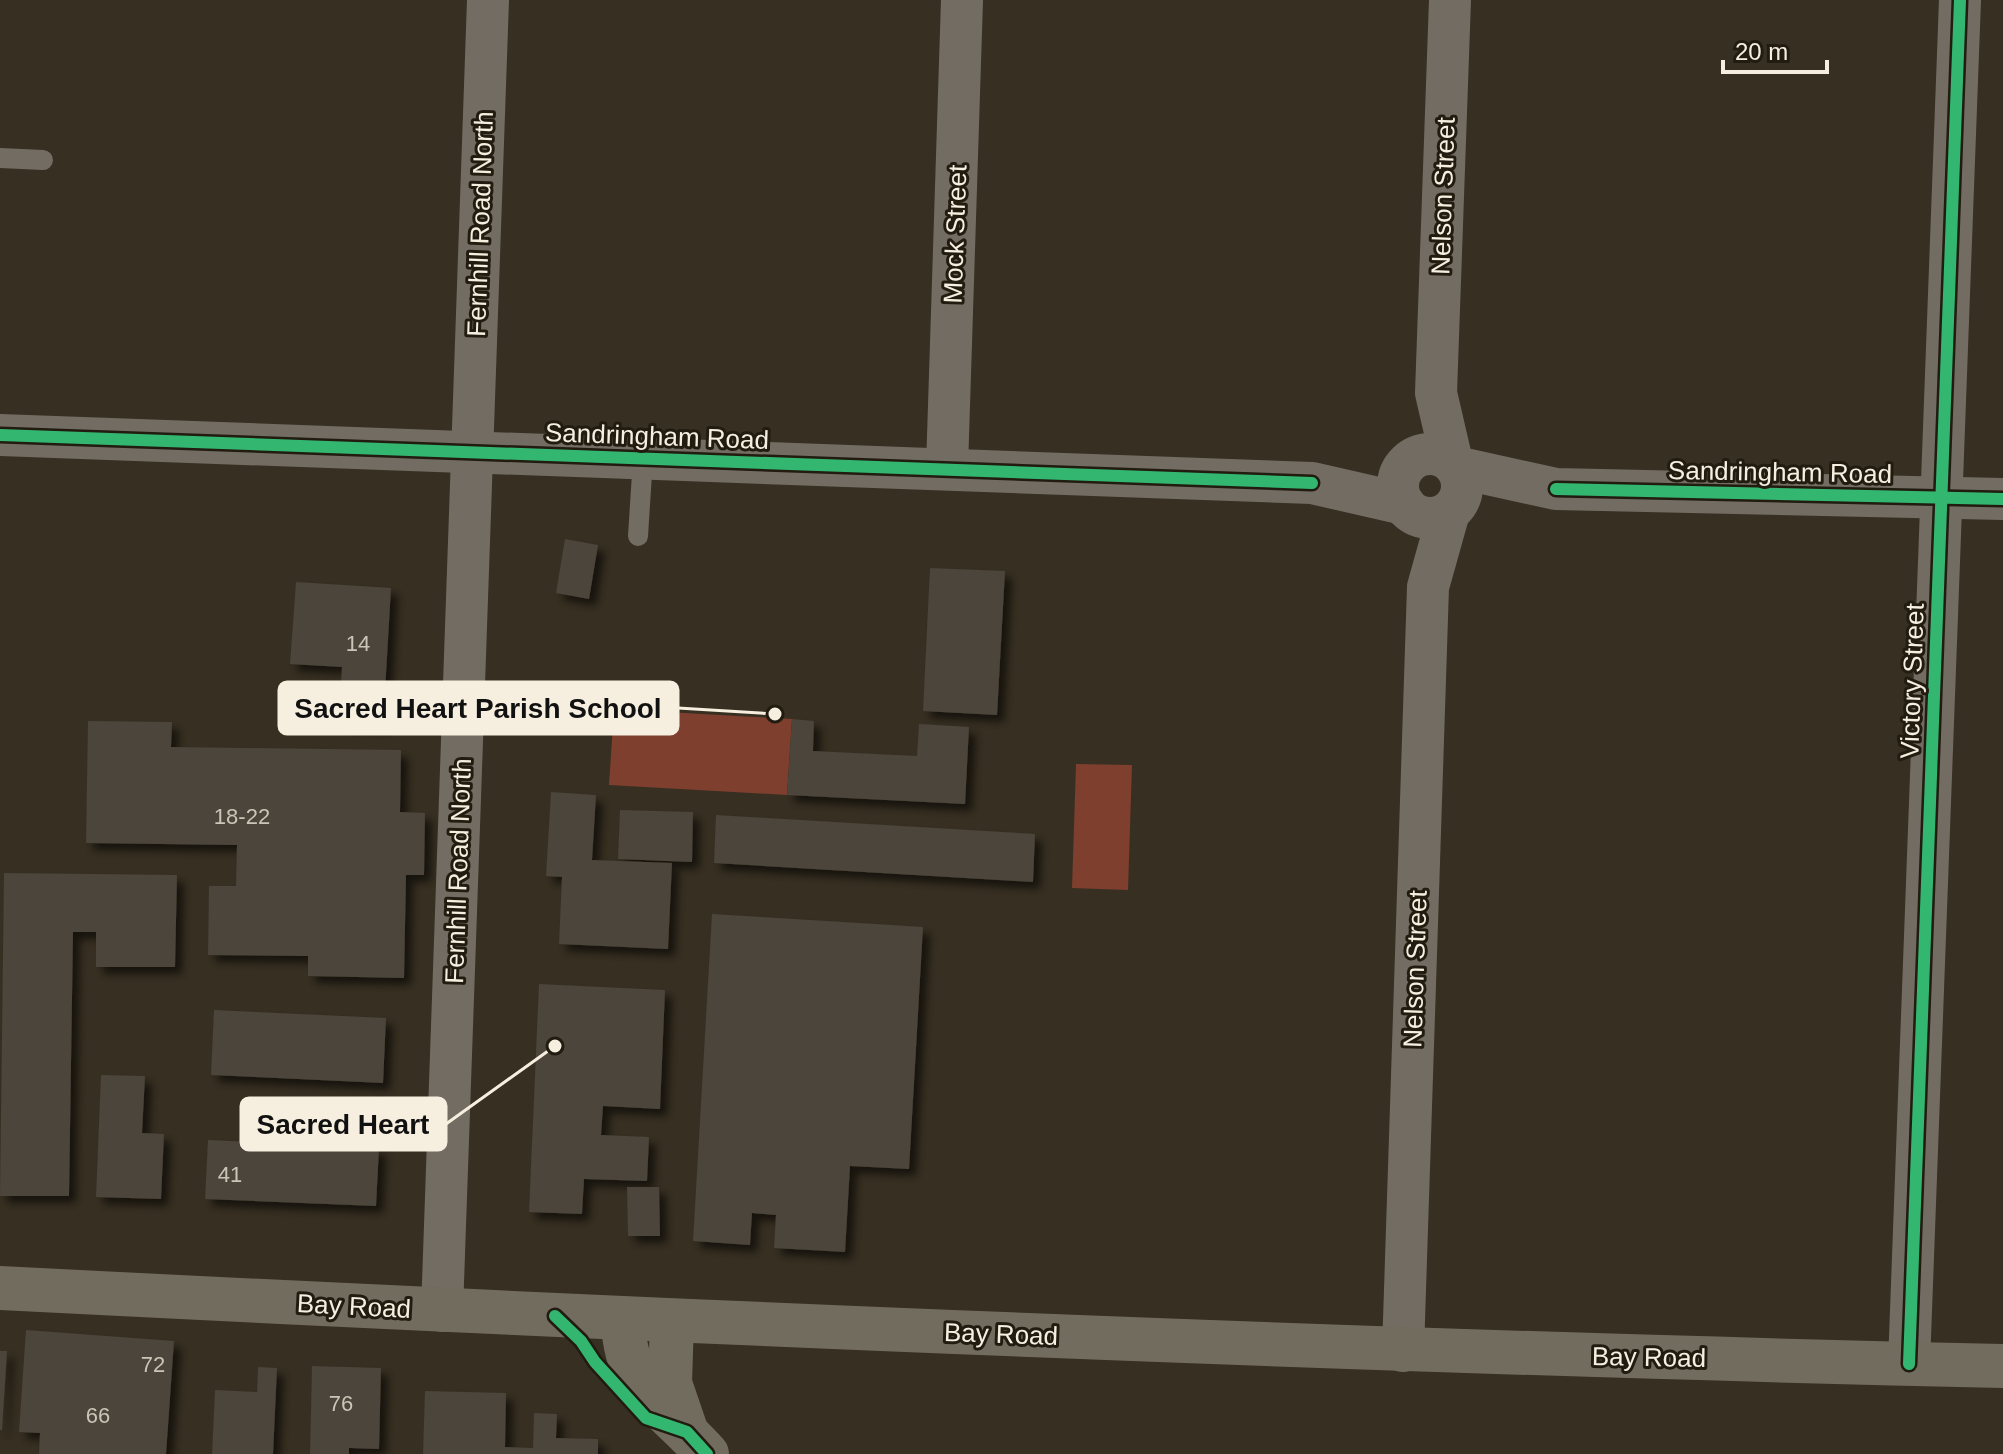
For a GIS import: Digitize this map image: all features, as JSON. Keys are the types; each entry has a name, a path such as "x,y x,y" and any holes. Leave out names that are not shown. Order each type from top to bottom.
{"main road":[{"name":"Bay Road","path":"0,1288 442,1311 1403,1351 2003,1366"},
{"path":"623,1319 623,1346 637,1379 697,1443"},
{"path":"672,1321 670,1383 697,1443"}],"street":[{"name":"Fernhill Road North","path":"442,1311 488,0"},
{"name":"Mock Street","path":"947,468 962,0"},
{"name":"Nelson Street","path":"1403,1351 1450,0"},
{"name":"Victory Street","path":"1909,1364 1960,0"},
{"name":"Sandringham Road","path":"0,435 1312,483 2003,499"}],"lane":[{"path":"0,158 43,160"},
{"path":"638,536 643,458"}],"shaded area":[{"path":"614,709 792,719 787,795 609,785"},
{"path":"1076,764 1132,765 1128,890 1072,888"}],"building":[{"path":"565,539 598,545 589,599 556,593"},
{"path":"930,568 1005,571 997,715 923,711"},
{"path":"296,582 391,588 383,725 339,722 342,667 290,664"},
{"path":"792,719 814,721 813,751 917,756 919,724 969,727 965,804 787,795"},
{"path":"88,721 172,722 171,747 401,750 400,812 425,813 424,875 406,875 404,978 308,976 308,956 208,955 209,886 236,886 237,845 86,843"},
{"path":"551,792 596,795 592,860 672,863 668,949 559,944 562,877 546,876"},
{"path":"620,810 693,812 692,862 618,859"},
{"path":"716,815 1035,834 1033,882 714,863"},
{"path":"4,873 177,875 175,967 96,967 96,932 73,932 69,1196 0,1196"},
{"path":"712,914 923,927 909,1169 850,1166 845,1252 774,1248 776,1215 752,1213 750,1245 693,1241"},
{"path":"539,984 665,990 660,1109 603,1106 601,1135 649,1137 647,1181 584,1179 582,1214 529,1212"},
{"path":"214,1010 386,1018 383,1083 211,1075"},
{"path":"101,1075 145,1076 142,1133 164,1134 161,1199 96,1197"},
{"path":"208,1140 379,1148 376,1206 205,1199"},
{"path":"627,1187 659,1187 660,1236 628,1236"},
{"path":"26,1330 174,1341 166,1454 39,1454 40,1433 19,1432"},
{"path":"0,1351 7,1351 2,1430 0,1430"},
{"path":"312,1366 381,1368 379,1449 349,1448 349,1454 310,1454"},
{"path":"258,1367 277,1368 273,1454 212,1454 215,1390 257,1392"},
{"path":"425,1391 506,1393 505,1447 533,1448 534,1413 557,1414 556,1438 598,1439 598,1454 423,1454"}],"cycle path":[{"path":"1909,1364 1960,0"},
{"path":"0,435 1312,483"},
{"path":"1556,489 2003,499"},
{"path":"555,1316 581,1341 595,1362 646,1418 687,1432 707,1454"}],"place":[{"name":"Sacred Heart Parish School","path":"775,714"},
{"name":"Sacred Heart","path":"555,1046"}]}
